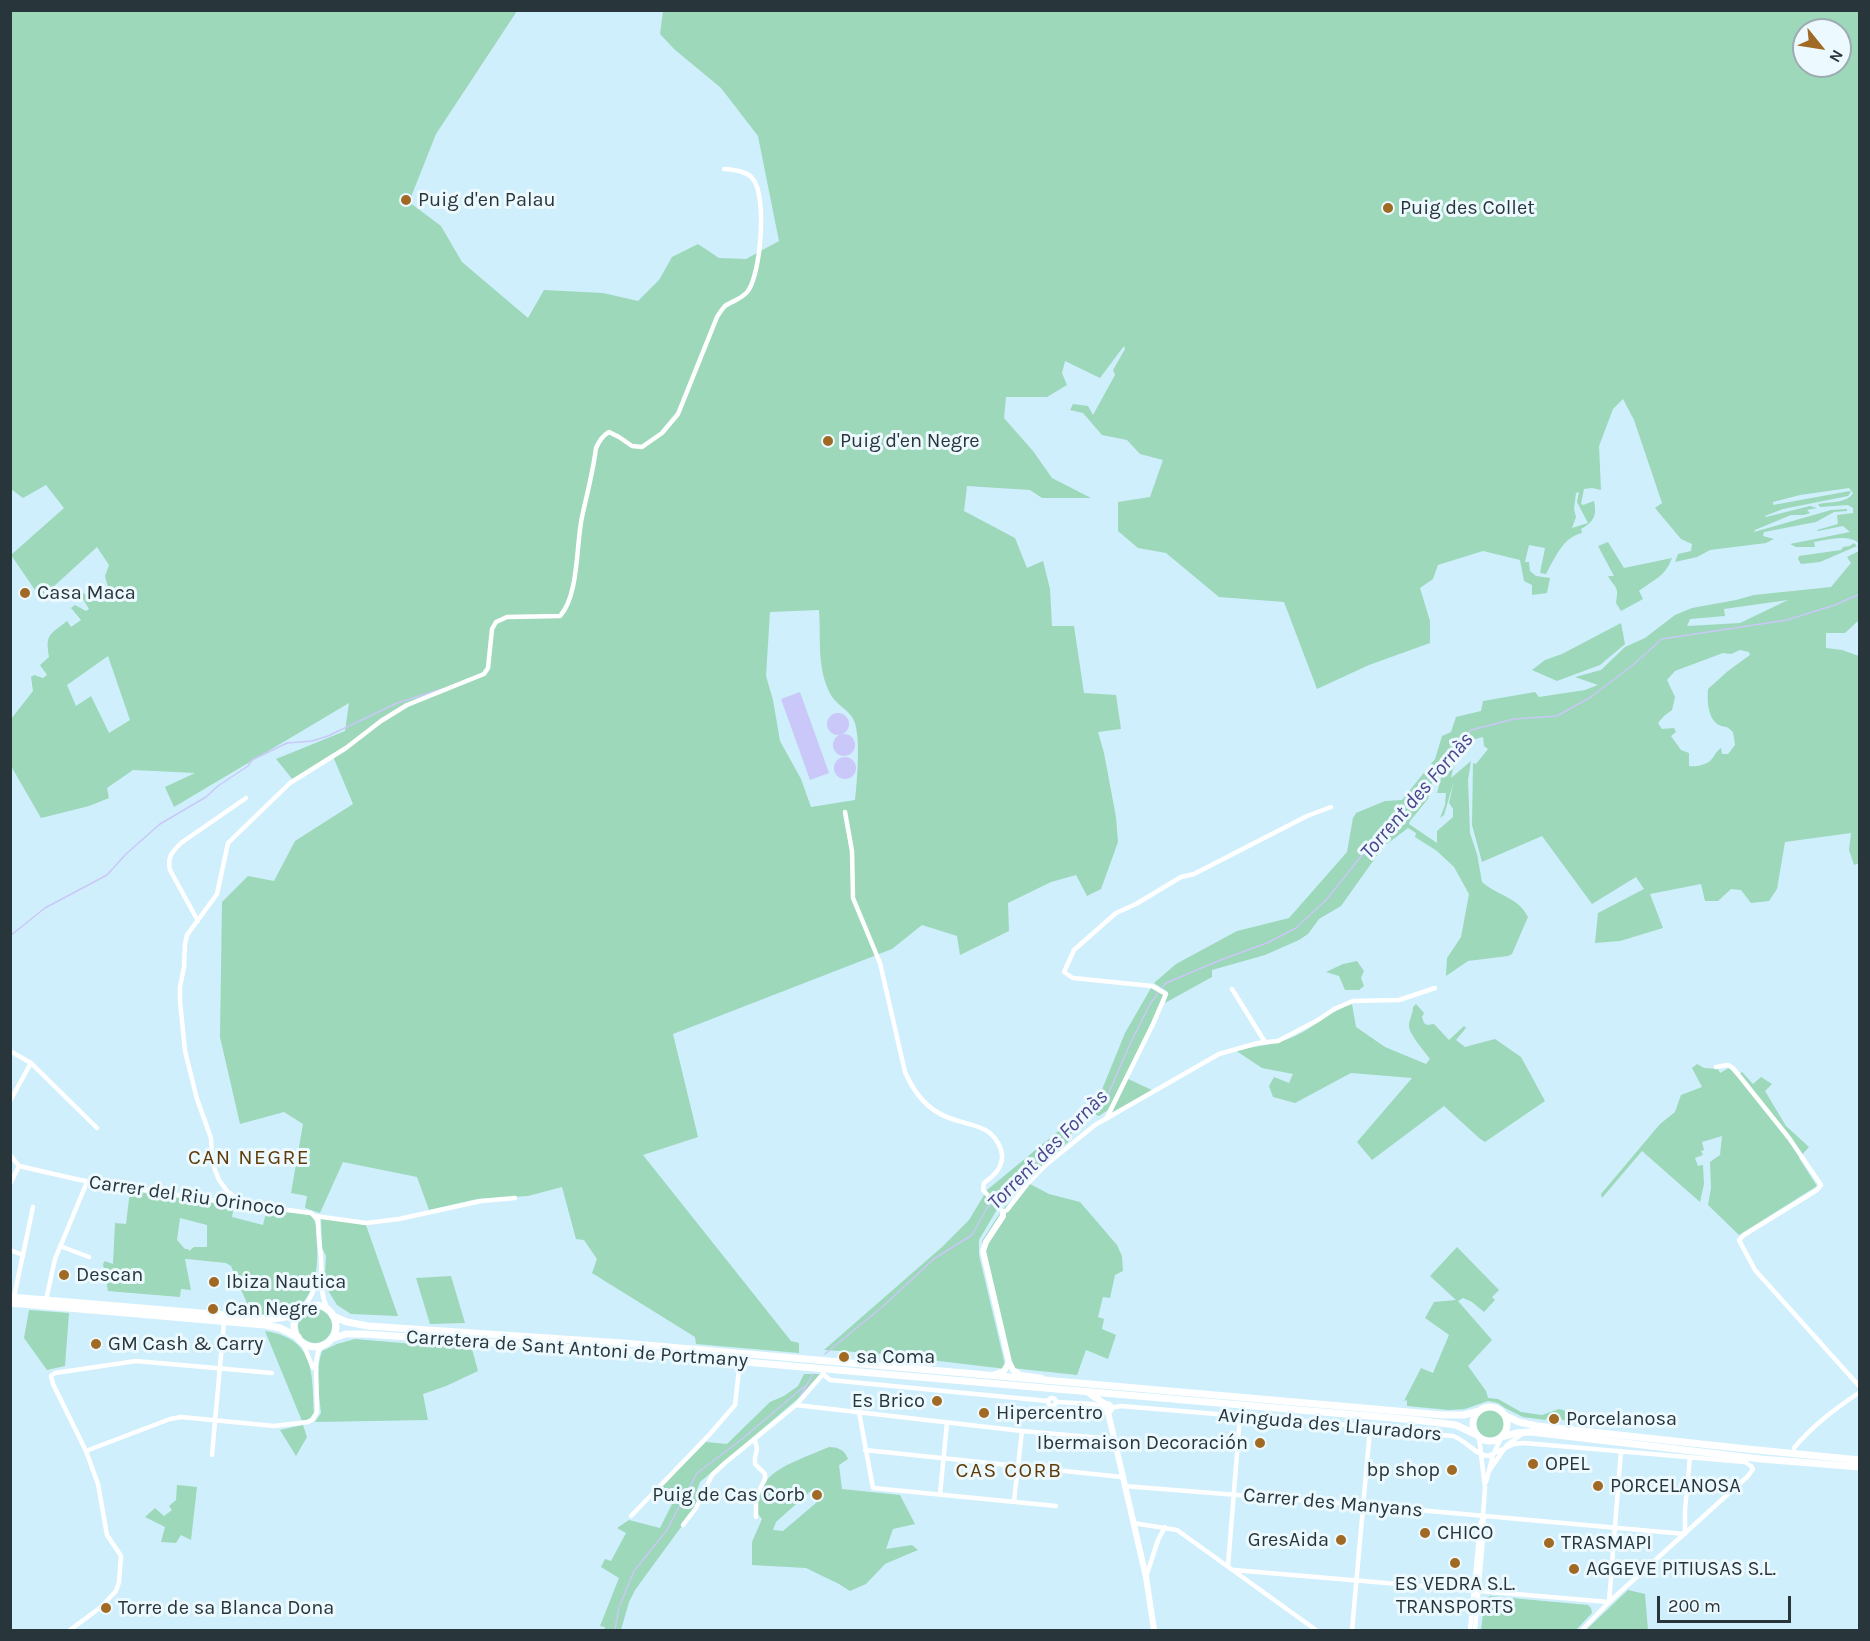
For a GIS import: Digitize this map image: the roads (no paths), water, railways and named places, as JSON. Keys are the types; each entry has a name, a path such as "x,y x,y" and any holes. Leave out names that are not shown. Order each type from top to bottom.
{"main road":[{"path":"12,1299 272,1319 286,1317 311,1305 318,1305 330,1313 336,1327 331,1339 323,1345 313,1346 271,1326 12,1299"},
{"path":"301,1340 294,1324 302,1310"},
{"name":"Carretera de Sant Antoni de Portmany","path":"330,1313 347,1323 368,1326 611,1342 1443,1415 1464,1415 1479,1411"},
{"name":"Carretera de Sant Antoni de Portmany","path":"331,1339 346,1334 364,1334 563,1346 740,1361 823,1371 1359,1415 1449,1424 1466,1428 1478,1436"},
{"path":"1087,1391 1107,1408 1112,1400 1121,1394"},
{"path":"1860,1460 1524,1424 1493,1407 1479,1411 1473,1421 1473,1428 1478,1436 1490,1442 1525,1432 1860,1467"},
{"path":"1502,1437 1507,1427 1506,1416"}],"street":[{"path":"240,1202 227,1191 217,1174 212,1158 211,1138 197,1100 185,1051 180,987 187,935 217,894 228,843 290,783 346,748 381,722 407,705 484,674 488,668 492,629 496,622 507,617 560,616 568,608 582,517 598,442 603,435 609,432 632,446 642,447 662,432 678,414 717,317 724,307 747,293 753,281 757,269 761,233 759,193 753,178 738,170 724,169"},
{"path":"198,921 170,870 168,862 173,850 181,843 246,798"},
{"path":"1106,1119 1166,994 1152,986 1067,976 1064,972 1065,967 1074,950 1116,913 1136,904 1181,877 1194,874 1307,816 1331,807"},
{"path":"845,812 852,852 854,898 880,963 905,1072 921,1099 935,1111 956,1121 980,1127 996,1140 1000,1147 1002,1160 1000,1167 984,1183 983,1192 1001,1209 1003,1216 986,1242 983,1251 1009,1362 1013,1370 1019,1374 1042,1376 1056,1381"},
{"path":"1001,1209 1006,1210 1047,1164 1095,1125 1219,1054 1265,1042 1278,1041 1293,1035 1334,1009 1353,1001 1399,1000 1435,988"},
{"path":"1232,989 1265,1042"},
{"path":"10,1051 31,1063 97,1128"},
{"path":"10,1101 31,1063"},
{"path":"1716,1067 1728,1065 1733,1068 1789,1138 1821,1185 1817,1190 1744,1235 1739,1240 1742,1247 1755,1270 1860,1387"},
{"path":"10,1155 19,1166 10,1184"},
{"name":"Carrer del Riu Orinoco","path":"19,1166 87,1182 229,1203 240,1202 366,1223 399,1219 481,1201 515,1198"},
{"path":"46,1300 55,1258 87,1182"},
{"path":"12,1299 33,1207"},
{"path":"315,1216 318,1220 321,1291 330,1313"},
{"path":"60,1246 89,1257"},
{"path":"10,1250 23,1255"},
{"path":"302,1310 312,1294 320,1269"},
{"path":"212,1455 224,1322"},
{"path":"301,1340 312,1361 315,1373"},
{"path":"86,1451 170,1419 181,1417 274,1426 308,1422 312,1420 316,1412 315,1373 317,1357 323,1345"},
{"path":"70,1630 101,1607 116,1591 121,1556 107,1535 98,1484 86,1451 52,1384 51,1376 55,1373 136,1361 272,1373"},
{"path":"631,1516 735,1405 740,1361"},
{"path":"990,1375 1004,1371 1009,1362"},
{"path":"683,1525 696,1508 712,1475 796,1406 823,1371"},
{"name":"Avinguda des Llauradors","path":"823,1371 830,1380 1048,1401 1052,1398 1056,1402 1093,1404 1107,1408 1121,1406 1453,1436 1482,1455"},
{"path":"952,1380 961,1386 962,1393"},
{"path":"1794,1448 1808,1431 1860,1392"},
{"path":"796,1406 1114,1439"},
{"path":"1107,1408 1146,1577 1154,1630"},
{"path":"859,1412 873,1488 1056,1506"},
{"path":"1359,1415 1359,1426"},
{"path":"1228,1566 1240,1416"},
{"path":"940,1494 947,1423"},
{"path":"1352,1630 1370,1429"},
{"path":"1014,1501 1022,1431"},
{"path":"1489,1472 1509,1442 1525,1432"},
{"path":"1475,1630 1480,1526 1485,1488 1478,1436"},
{"path":"1485,1488 1493,1455 1502,1437"},
{"path":"756,1440 755,1464 765,1474 765,1479 756,1497 756,1516"},
{"path":"1482,1455 1493,1455 1514,1444 1524,1443 1745,1462 1751,1466 1752,1469 1748,1476 1609,1602 1582,1630"},
{"path":"865,1450 1122,1477"},
{"path":"1609,1602 1621,1451"},
{"path":"1685,1534 1690,1457"},
{"name":"Carrer des Manyans","path":"1124,1486 1363,1504 1685,1534"},
{"path":"1133,1523 1176,1530 1316,1630"},
{"path":"1146,1577 1158,1540 1165,1527"},
{"path":"1234,1570 1609,1602"},
{"path":"1257,1587 1260,1573"},
{"path":"1470,1630 1476,1591"}],"water":[{"path":"800,692 829,773 810,780 781,699"},
{"path":"838,713 846,716 849,724 846,732 838,735 830,732 827,724 830,716"},
{"path":"844,734 852,737 855,745 852,753 844,756 836,753 833,745 836,737"},
{"path":"845,757 853,760 856,768 853,776 845,779 837,776 834,768 837,760"}],"waterway":[{"name":"Torrent des Fornàs","path":"1162,988 1166,983 1267,943 1296,928 1326,900 1382,830 1471,730 1514,719 1557,716 1591,697 1662,639 1787,620 1835,605 1860,594"},
{"path":"10,936 45,908 107,875 126,854 160,824 206,797 248,766 252,760 287,743 312,741 328,736 397,703 442,689"},
{"name":"Torrent des Fornàs","path":"995,1200 1107,1097 1130,1044 1158,993"},
{"name":"Torrent des Fornàs","path":"825,1354 882,1307 935,1258 972,1235 992,1203"},
{"name":"Torrent des Fornàs","path":"800,1396 813,1374"},
{"name":"Torrent des Fornàs","path":"620,1605 634,1571 667,1530 697,1473 742,1439 806,1385"},
{"name":"Torrent des Fornàs","path":"615,1630 619,1607"}],"place":[{"name":"Puig d'en Palau","path":"406,200"},
{"name":"Puig des Collet","path":"1388,208"},
{"name":"Puig d'en Negre","path":"828,441"},
{"name":"Casa Maca","path":"25,593"},
{"name":"Descan","path":"64,1275"},
{"name":"Ibiza Nautica","path":"214,1282"},
{"name":"Can Negre","path":"213,1309"},
{"name":"GM Cash & Carry","path":"96,1344"},
{"name":"sa Coma","path":"844,1357"},
{"name":"Es Brico","path":"937,1401"},
{"name":"Hipercentro","path":"984,1413"},
{"name":"Porcelanosa","path":"1554,1419"},
{"name":"Ibermaison Decoración","path":"1260,1443"},
{"name":"OPEL","path":"1533,1464"},
{"name":"bp shop","path":"1452,1470"},
{"name":"PORCELANOSA","path":"1598,1486"},
{"name":"Puig de Cas Corb","path":"817,1495"},
{"name":"CHICO","path":"1425,1533"},
{"name":"GresAida","path":"1341,1540"},
{"name":"TRASMAPI","path":"1549,1543"},
{"name":"ES VEDRA S.L. TRANSPORTS","path":"1455,1563"},
{"name":"AGGEVE PITIUSAS S.L.","path":"1574,1569"},
{"name":"Torre de sa Blanca Dona","path":"106,1608"}],"district":[{"name":"CAN NEGRE","path":"249,1158"},
{"name":"CAS CORB","path":"1009,1471"}]}
